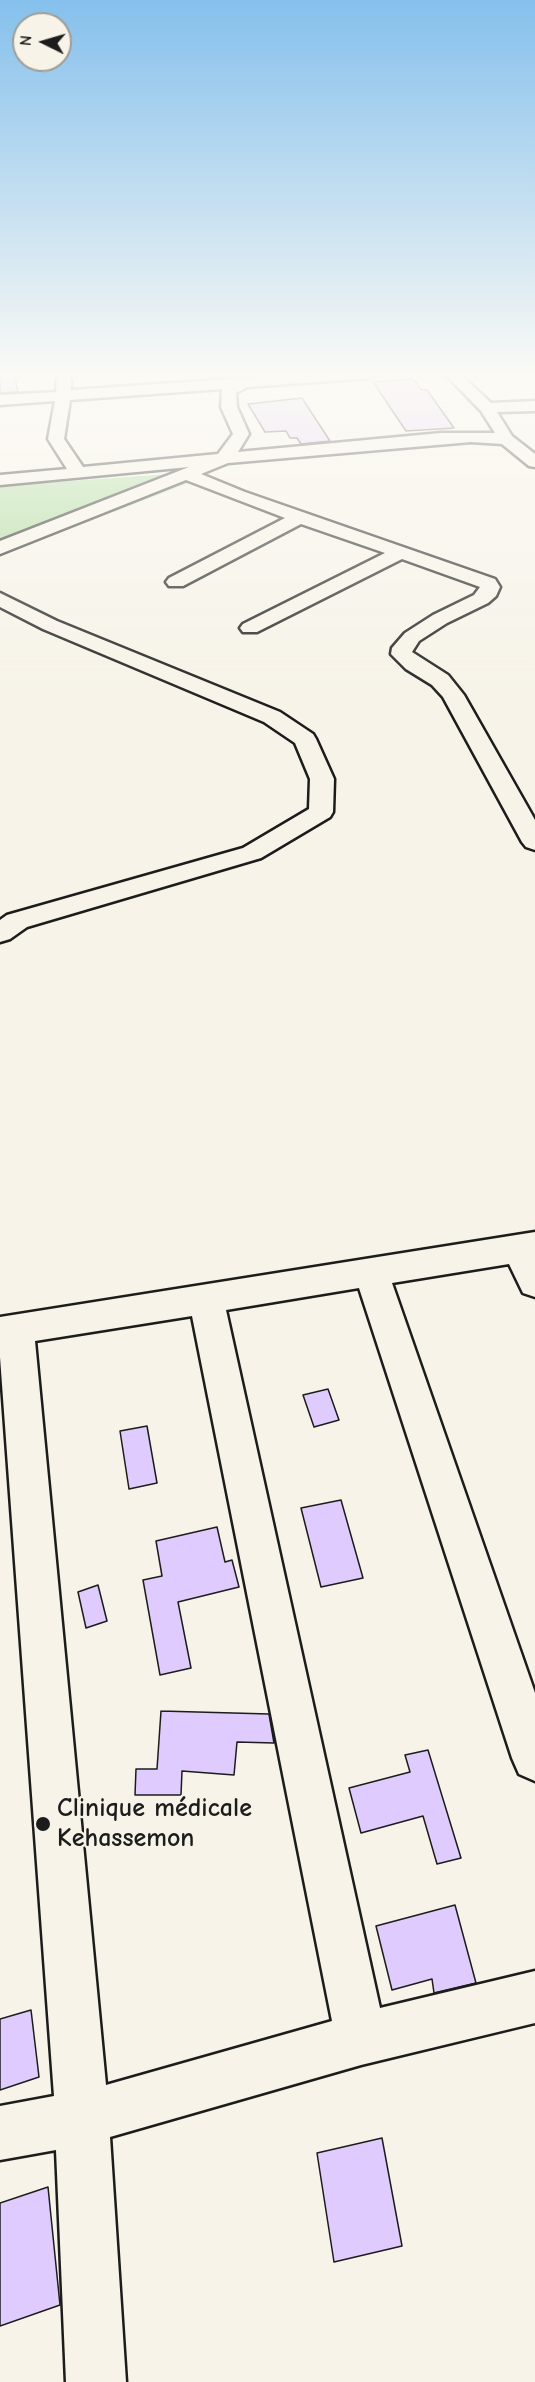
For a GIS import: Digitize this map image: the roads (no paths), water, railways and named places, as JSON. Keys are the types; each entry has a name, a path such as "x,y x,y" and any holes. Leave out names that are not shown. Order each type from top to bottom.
{"street":[{"path":"0,548 162,485"},
{"path":"215,485 400,553 480,579 490,587 481,599 440,619 412,637 402,648 402,654 440,680 453,695 535,842"},
{"path":"176,582 300,517"},
{"path":"250,628 400,553"},
{"path":"0,600 50,626 272,717 305,739 322,779 321,813 252,854 39,914 17,921 0,933"},
{"path":"96,2382 82,2118 8,1331 528,1247 535,1283"},
{"path":"371,1273 527,1703 535,1758"},
{"path":"206,1299 360,2039"},
{"path":"0,2133 82,2118 360,2039 535,1997"}],"place":[{"name":"Clinique médicale Kehassemon","path":"43,1824"}]}
